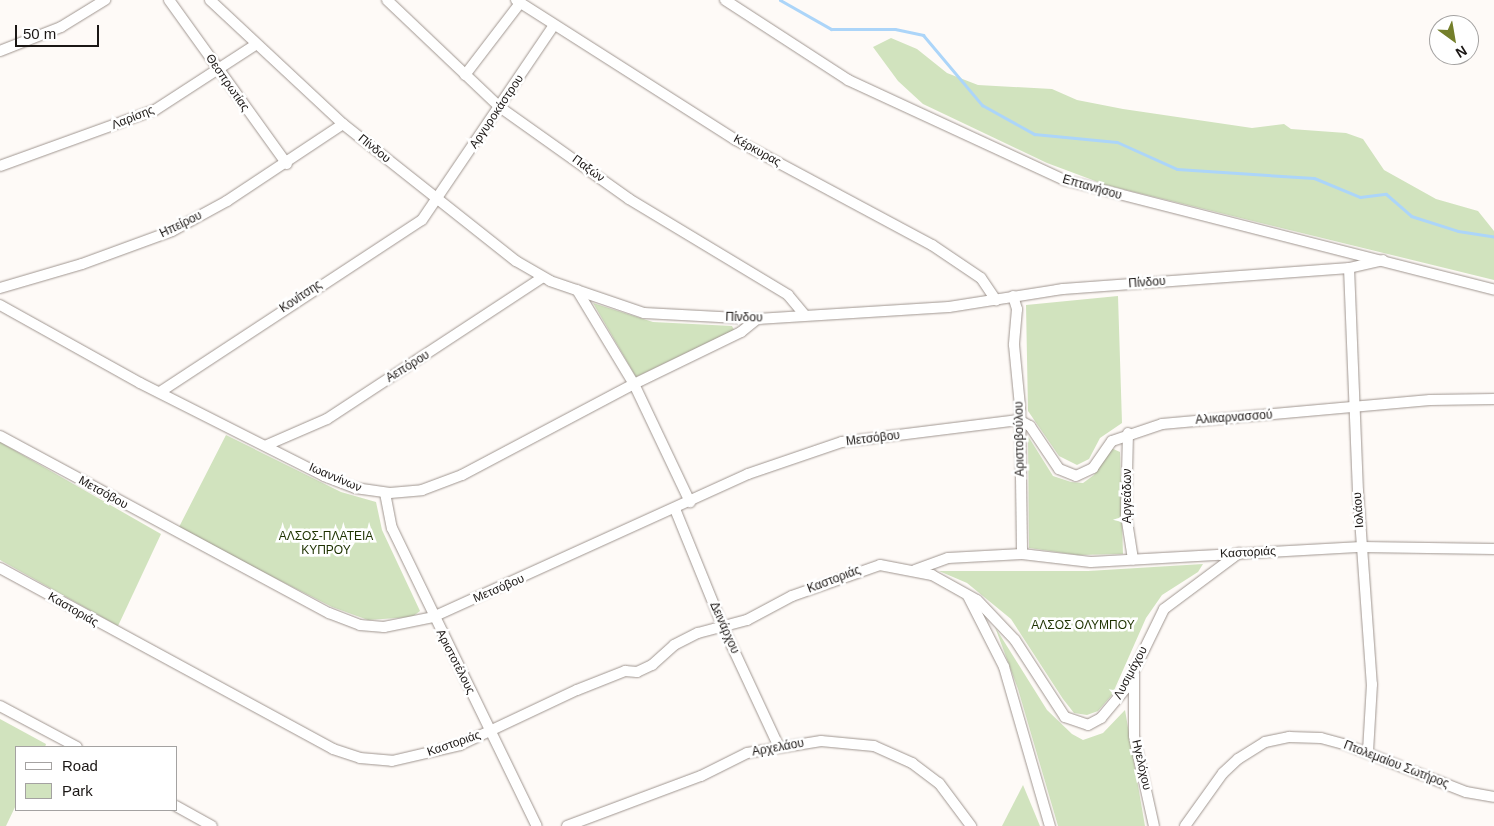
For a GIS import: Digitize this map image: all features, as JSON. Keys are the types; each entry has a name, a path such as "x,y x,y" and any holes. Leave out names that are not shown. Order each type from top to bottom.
{"street":[{"path":"0,50 61,28 105,0"},
{"name":"Θεσπρωτίας","path":"169,0 286,164"},
{"name":"Πίνδου","path":"210,0 255,45 343,124 507,254 542,278 644,313 757,318 949,307 1081,287 1349,268 1383,260"},
{"name":"Παξών","path":"387,0 501,108 629,200 788,295 805,315"},
{"name":"Επτανήσου","path":"725,0 848,80 1042,172 1105,192 1383,260 1494,290"},
{"path":"465,75 518,1"},
{"name":"Κέρκυρας","path":"518,1 736,140 932,245 981,278 996,300"},
{"name":"Αργυροκάστρου","path":"438,198 501,108 554,25"},
{"name":"Λαρίσης","path":"0,166 147,113 174,100 255,45"},
{"name":"Ηπείρου","path":"0,288 82,264 172,230 286,164 343,124"},
{"name":"Κονίτσης","path":"160,392 332,277 404,235 422,220 438,198"},
{"name":"Ιολάου","path":"1349,268 1362,547 1372,684 1368,752"},
{"name":"Αεπόρου","path":"267,445 327,418 542,278"},
{"path":"577,290 634,384 690,502"},
{"name":"Αριστοβούλου","path":"1013,296 1018,309 1014,345 1019,420 1022,554"},
{"name":"Ιωαννίνων","path":"0,305 160,392 340,483 385,493 422,490 451,480 634,384 741,332 757,318"},
{"name":"Αλικαρνασσού","path":"1019,420 1030,426 1055,466 1071,475 1090,470 1108,444 1128,433 1184,421 1355,409 1430,400 1494,399"},
{"name":"Μετσόβου","path":"0,436 169,530 342,620 384,627 433,617 675,509 748,474 828,445 1019,420"},
{"name":"Αργεάδων","path":"1128,433 1126,516 1133,559"},
{"name":"Αριστοτέλους","path":"385,493 392,528 433,617 537,826"},
{"name":"Δεινάρχου","path":"675,509 723,627 778,745"},
{"name":"Καστοριάς","path":"915,570 948,558 1022,554 1072,562 1362,547 1494,549"},
{"name":"Λυσιμάχου","path":"964,592 1006,628 1061,711 1076,723 1088,725 1101,718 1134,673 1164,610 1239,553"},
{"name":"Καστοριάς","path":"0,568 114,633 350,756 381,760 412,758 490,731 577,690 626,671 644,669 660,662 681,641 723,627 864,568 893,566 915,570 947,580 964,592"},
{"path":"964,592 1004,667 1050,826"},
{"name":"Ηγελόχου","path":"1134,673 1134,736 1154,826"},
{"path":"0,706 75,746"},
{"name":"Πτολεμαίου Σωτήρος","path":"1185,826 1223,773 1265,742 1321,738 1368,752 1466,792 1494,797"},
{"name":"Αρχελάου","path":"566,826 701,776 747,753 778,745 834,741 874,746 894,754 939,783 971,826"},
{"path":"178,807 212,826"}],"green space":[{"path":"891,38 917,49 947,73 978,85 1052,89 1077,100 1123,109 1252,128 1284,124 1291,129 1346,133 1363,139 1384,170 1436,199 1478,211 1494,231 1494,280 1106,185 1047,163 923,104 898,81 873,47"},
{"path":"1118,296 1122,423 1100,438 1089,459 1077,465 1059,456 1028,411 1026,305"},
{"path":"593,303 653,322 732,326 734,330 636,377"},
{"name":"ΑΛΣΟΣ-ΠΛΑΤΕΙΑ ΚΥΠΡΟΥ","path":"226,435 341,492 376,502 382,530 420,611 412,617 368,620 332,607 178,529"},
{"path":"1028,436 1053,476 1071,482 1083,483 1094,475 1111,448 1120,452 1123,554 1078,555 1029,548"},
{"path":"0,442 161,534 118,626 0,560"},
{"name":"ΑΛΣΟΣ ΟΛΥΜΠΟΥ","path":"1203,564 1198,572 1162,595 1146,618 1112,695 1098,711 1087,715 1074,713 1011,619 967,583 939,571 1088,571"},
{"name":"ΑΛΣΟΣ ΟΛΥΜΠΟΥ","path":"995,627 1047,710 1072,734 1083,740 1103,733 1125,710 1145,826 1058,826 1018,689"},
{"path":"0,719 46,744 45,746 15,746 15,807 6,826 0,826"},
{"path":"1023,785 1040,826 1002,826"}],"waterway":[{"path":"780,0 831,29 895,29 923,35 982,105 1034,134 1117,142 1177,169 1314,178 1360,197 1386,194 1411,216 1458,231 1494,237"}]}
